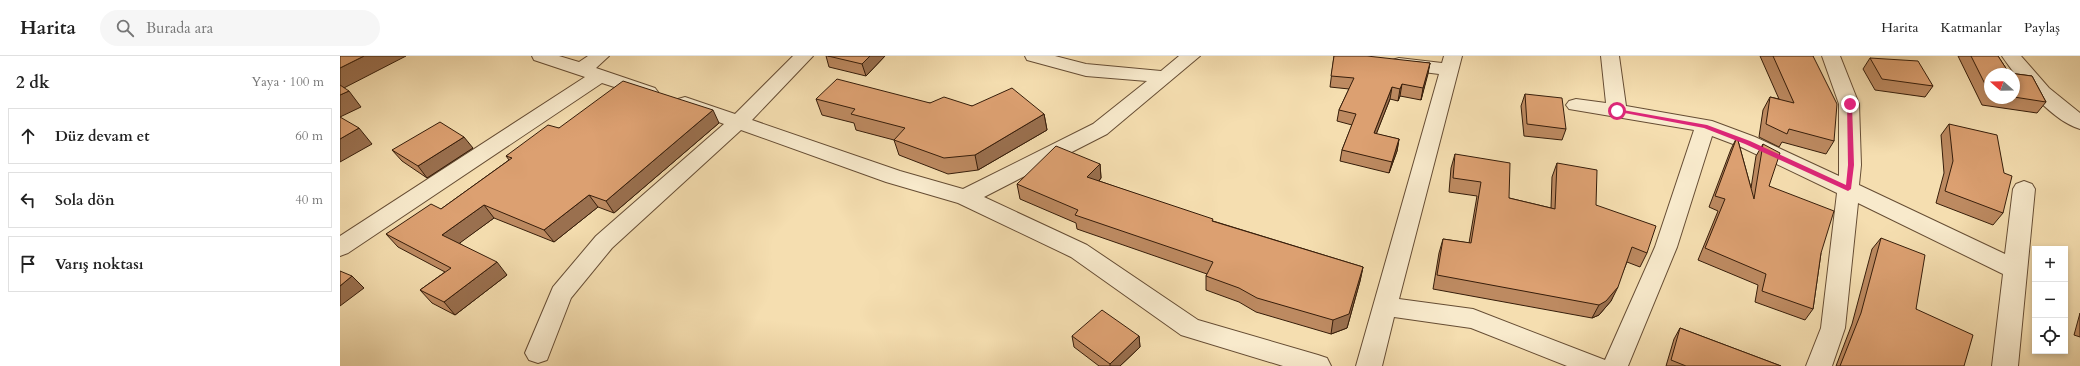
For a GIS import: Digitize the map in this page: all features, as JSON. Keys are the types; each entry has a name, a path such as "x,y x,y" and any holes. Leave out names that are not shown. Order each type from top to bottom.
{"street":[{"path":"541,56 594,67 894,177 965,197 1079,251 1190,328 1318,366"},
{"path":"538,353 561,294 604,242 739,121 804,56"},
{"path":"1034,56 1086,70 1164,77"},
{"path":"965,197 1100,129 1191,56"},
{"path":"1610,56 1617,111"},
{"path":"1819,366 1833,328 1851,165 1850,104 1830,56"},
{"path":"2011,56 2019,67 2068,114 2080,122"},
{"path":"1369,366 1451,63 1382,62"},
{"path":"340,247 594,67"},
{"path":"1576,105 1705,126 1748,142 2015,269"},
{"path":"1615,366 1666,247 1705,126"},
{"path":"2006,366 2024,189"},
{"path":"1385,306 1473,319 1595,366"}],"building":[{"path":"340,56 364,56 340,68"},
{"path":"828,56 870,56 862,64"},
{"path":"1334,56 1367,56 1430,63 1423,88 1402,84 1400,89 1392,87 1374,133 1399,139 1392,162 1342,150 1356,114 1339,110 1354,78 1331,76"},
{"path":"1773,56 1813,56 1837,104 1834,141 1789,129 1787,134 1766,124 1770,97 1794,103"},
{"path":"1971,56 1998,56 2006,68 1984,68 1984,82"},
{"path":"1870,58 1918,61 1933,86 1882,79"},
{"path":"2020,74 2032,76 2046,102 2020,98"},
{"path":"837,79 930,103 944,97 972,106 1012,88 1044,114 975,155 944,158 894,140 905,128 851,114 855,109 816,99"},
{"path":"623,81 713,110 606,201 589,195 544,230 484,205 442,235 497,262 444,302 420,290 451,268 386,234 431,204 441,209 512,158 506,156 548,125 559,128"},
{"path":"340,85 349,91 340,95"},
{"path":"1525,94 1562,98 1566,129 1527,124"},
{"path":"340,117 359,128 340,139"},
{"path":"440,122 464,137 418,166 392,150"},
{"path":"1949,124 1997,135 2004,173 2012,176 2003,213 1945,191 1953,161"},
{"path":"1737,137 1754,199 1763,144 1780,153 1769,186 1834,211 1821,253 1813,309 1762,291 1766,274 1705,248 1725,199 1715,196"},
{"path":"1056,146 1100,164 1087,177 1213,219 1212,221 1363,267 1349,314 1333,320 1257,298 1239,288 1206,276 1213,262 1075,215 1078,210 1017,184"},
{"path":"1455,154 1510,163 1509,198 1555,209 1557,163 1597,170 1596,205 1656,226 1647,253 1632,247 1618,287 1606,301 1599,305 1437,275 1443,239 1471,243 1481,182 1453,178"},
{"path":"1881,238 1925,255 1916,309 1973,335 1964,366 1840,366 1861,313"},
{"path":"340,271 352,276 340,286"},
{"path":"1102,310 1139,336 1110,364 1072,336"},
{"path":"1680,328 1781,366 1686,366 1671,360"}],"route":[{"path":"1617,111 1654,116 1705,126 1748,142 1848,189 1851,165 1850,104"}]}
